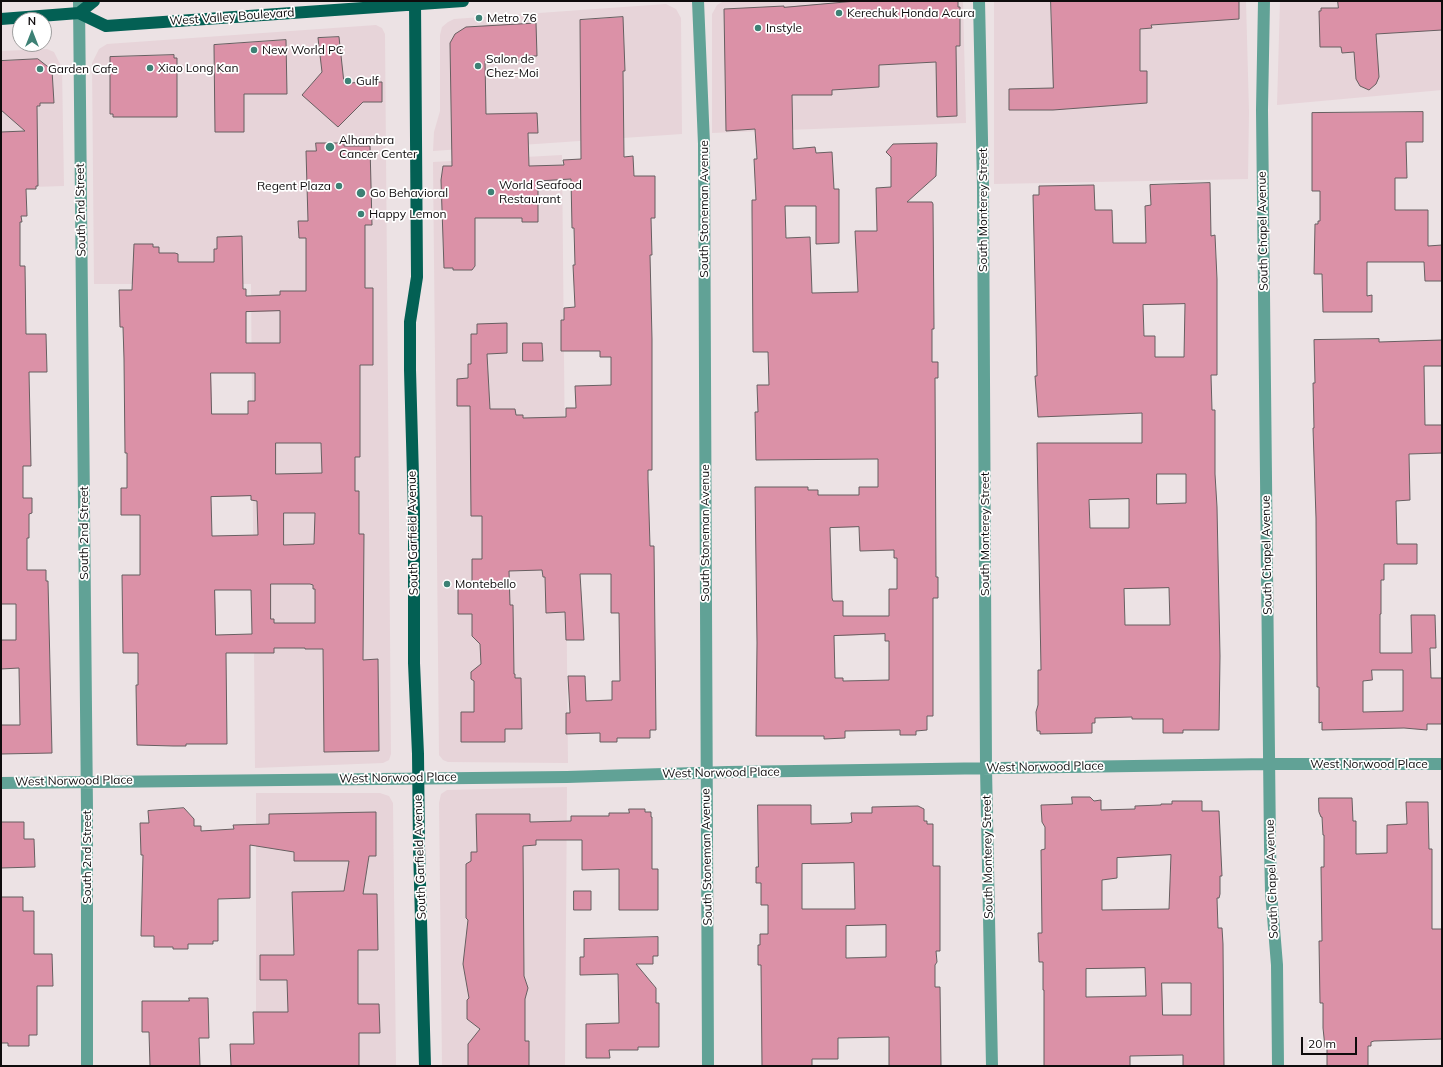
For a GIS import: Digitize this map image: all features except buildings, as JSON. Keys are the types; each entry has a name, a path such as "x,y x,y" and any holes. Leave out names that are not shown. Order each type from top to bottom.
{"main road":[{"path":"79,14 94,1"},
{"name":"West Valley Boulevard","path":"1,18 79,14 106,26 415,3 463,1"},
{"name":"South Garfield Avenue","path":"415,3 417,277 410,322 410,370 414,512 414,663 426,1066"}],"street":[{"name":"South 2nd Street","path":"79,1 87,1066"},
{"name":"South Stoneman Avenue","path":"698,1 704,144 708,1066"},
{"name":"South Monterey Street","path":"979,1 983,156 986,768 992,1066"},
{"name":"South Chapel Avenue","path":"1264,1 1262,184 1269,764 1271,892 1277,964 1278,1066"},
{"name":"West Norwood Place","path":"1,783 1269,764 1442,764"}],"shaded area":[{"path":"724,1 963,1 966,123 712,133 712,14 717,5"},
{"path":"994,1 1246,1 1249,112 1248,179 994,184"},
{"path":"1280,1 1442,1 1442,90 1277,105"},
{"path":"666,4 676,9 681,18 682,134 433,151 434,132 440,111 440,35 442,27 448,22 454,19"},
{"path":"376,25 382,28 385,34 391,754 389,760 383,763 255,768 251,284 94,284 92,63 99,49 107,44"},
{"path":"1,51 52,51 54,52 62,68 64,186 1,188"},
{"path":"562,155 568,763 448,762 443,760 439,755 433,162"},
{"path":"567,787 565,1066 442,1066 439,803 441,794 447,790"},
{"path":"256,793 380,793 389,796 393,803 396,1066 256,1066"}],"place":[{"name":"Kerechuk Honda Acura","path":"839,13"},
{"name":"Metro 76","path":"479,18"},
{"name":"Instyle","path":"758,28"},
{"name":"New World PC","path":"254,50"},
{"name":"Salon de Chez-Moi","path":"478,66"},
{"name":"Xiao Long Kan","path":"150,68"},
{"name":"Garden Cafe","path":"40,69"},
{"name":"Gulf","path":"348,81"},
{"name":"Alhambra Cancer Center","path":"330,147"},
{"name":"Regent Plaza","path":"339,186"},
{"name":"World Seafood Restaurant","path":"491,192"},
{"name":"Go Behavioral","path":"361,193"},
{"name":"Happy Lemon","path":"361,214"},
{"name":"Montebello","path":"447,584"}]}
